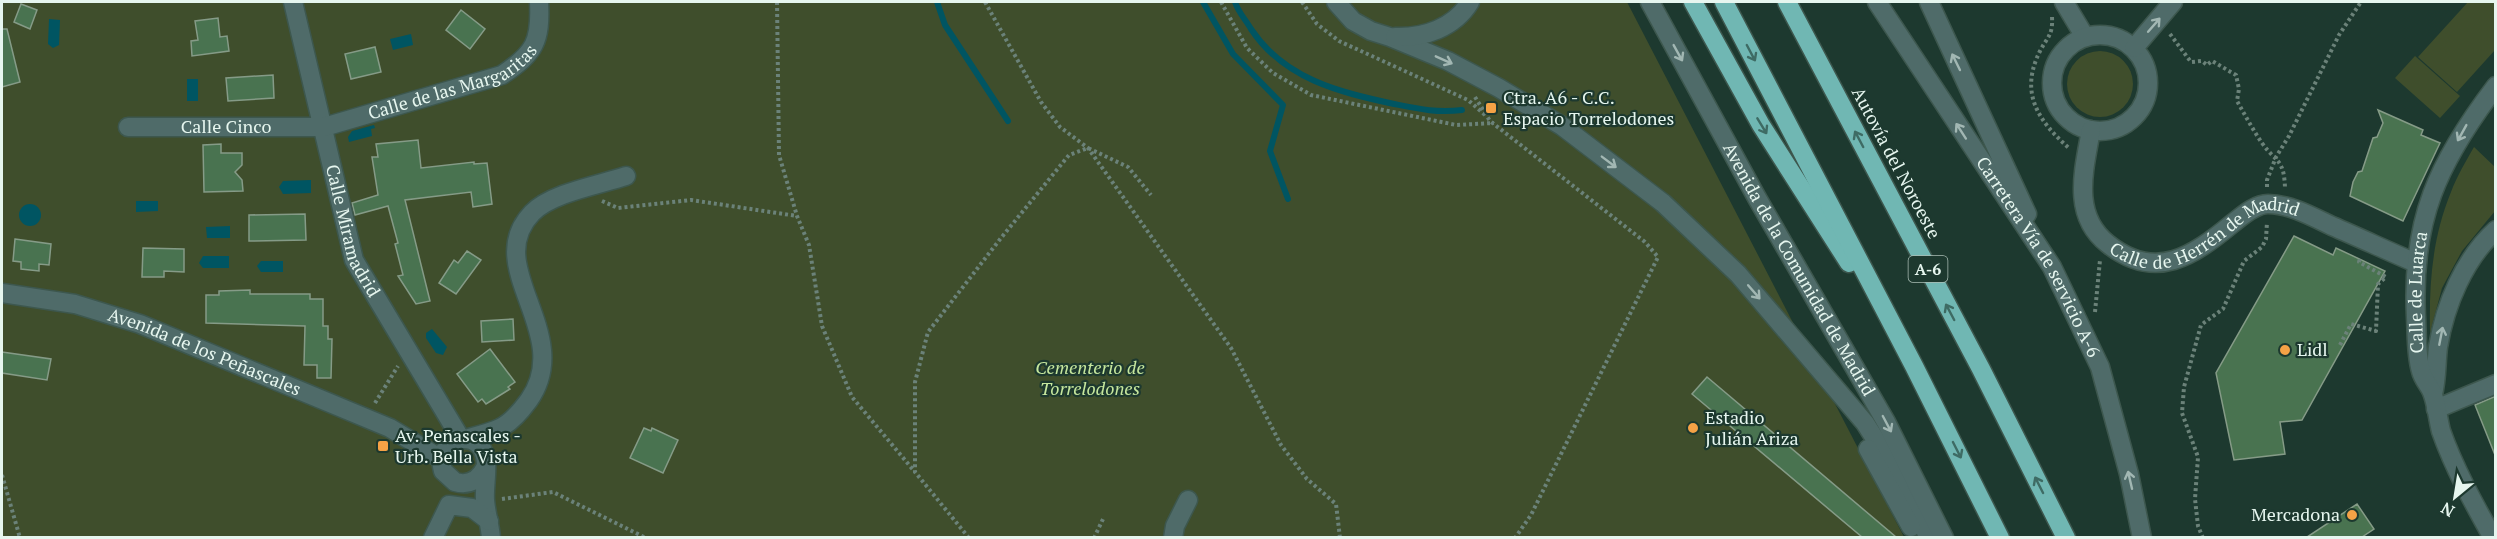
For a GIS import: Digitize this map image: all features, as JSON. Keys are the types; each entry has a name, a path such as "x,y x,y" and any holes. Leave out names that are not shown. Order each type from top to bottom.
{"highway":[{"path":"1693,2 1761,125 1914,366"},
{"path":"1724,2 1914,366 2000,537"},
{"name":"Autovía del Noroeste","path":"1787,2 2066,537"}],"street":[{"name":"Calle Miramadrid","path":"293,2 354,260 458,440"},
{"name":"Calle de las Margaritas","path":"324,127 502,75 521,62 531,50 540,29 539,2"},
{"path":"1336,2 1353,21 1371,31 1448,62 1499,88 1553,121 1663,203 1738,274 1865,423 1901,480 1929,537"},
{"path":"1390,37 1412,37 1432,32 1451,22 1470,2"},
{"name":"Avenida de la Comunidad de Madrid","path":"1650,2 1757,198 1886,422 1944,537"},
{"name":"Carretera Vía de servicio A-6","path":"1877,2 2052,267 2100,367 2142,537"},
{"path":"1929,2 2052,267"},
{"path":"2134,48 2173,2"},
{"path":"2058,6 2085,37"},
{"path":"2102,34 2119,38 2134,48 2146,65 2149,85 2144,105 2130,121 2112,130 2091,130 2072,122 2058,106 2052,86 2055,65 2067,48 2085,37 2102,34"},
{"name":"Calle de Luarca","path":"2493,537 2460,474 2441,431 2435,401 2421,373 2417,348 2416,263 2425,212 2443,168 2466,126 2496,86"},
{"name":"Calle Cinco","path":"128,127 324,127"},
{"name":"Calle de Herrén de Madrid","path":"2091,130 2082,179 2082,201 2090,223 2102,240 2121,255 2144,262 2162,264 2181,259 2203,248 2272,197 2291,208 2416,263"},
{"path":"485,501 462,484 446,476 441,459 446,447 458,440 500,428 520,414 533,395 541,376 541,335 518,271 516,250 521,229 532,213 546,202 626,176"},
{"path":"2496,230 2464,271 2444,319 2438,350 2435,401 2496,384"},
{"name":"Avenida de los Peñascales","path":"2,293 75,304 140,324 399,432 441,459"},
{"path":"1821,370 1867,447 1916,537"},
{"path":"433,537 462,484 477,479 500,428"},
{"name":"Avenida de los Peñascales","path":"399,432 458,440"},
{"path":"458,440 476,443 484,460 485,501 490,529"},
{"path":"1173,537 1175,526 1188,500"},
{"path":"449,505 472,508 490,529"}],"path":[{"path":"777,2 779,154 797,216 809,244 822,326 852,397 969,537"},
{"path":"985,2 1041,102 1060,127 1088,148 1128,167 1151,195"},
{"path":"1221,2 1247,48 1273,73 1311,94 1456,125 1494,123"},
{"path":"1302,2 1317,24 1339,41 1468,100 1645,242 1658,257 1532,515 1515,537"},
{"path":"2267,180 2276,157 2289,136 2339,35 2361,2"},
{"path":"2058,6 2052,32 2032,70 2031,94 2041,118 2074,152"},
{"path":"2159,19 2191,62 2202,61 2207,64 2212,62 2236,75 2239,89 2237,101 2263,145 2276,157 2285,173 2285,188 2272,197 2266,239 2262,247 2244,261 2223,309 2201,325 2184,387 2182,413 2198,457 2195,499 2198,526 2203,537"},
{"path":"915,472 915,382 928,332 1069,155 1088,148"},
{"path":"1088,148 1231,348 1281,444 1307,479 1336,504 1340,537"},
{"path":"584,189 596,198 618,207 691,200 797,216"},
{"path":"2094,316 2100,254"},
{"path":"2340,345 2351,324 2376,331 2378,284 2386,277 2359,262 2361,258"},
{"path":"375,408 372,407 408,350"},
{"path":"2,475 20,537"},
{"path":"485,501 553,492 646,537"},
{"path":"1094,537 1103,519"}],"green space":[{"name":"Cementerio de Torrelodones","path":"2,2 1627,2 1904,537 2,537"},
{"path":"2468,2 2495,2 2495,50 2457,92 2418,57"},
{"path":"2100,51 2113,54 2123,61 2130,71 2133,84 2130,97 2123,107 2113,114 2100,117 2087,114 2077,107 2070,97 2067,84 2070,71 2077,61 2087,54"},
{"path":"2415,56 2460,96 2440,118 2395,78"},
{"path":"2474,147 2495,167 2495,211 2462,251 2442,288 2430,333 2431,279 2440,227 2453,186"}],"water":[{"path":"49,19 60,20 59,45 53,48 48,44"},
{"path":"411,34 413,45 393,50 390,39"},
{"path":"187,79 198,79 198,101 187,101"},
{"path":"374,125 375,128 371,129 372,136 349,142 348,137 352,131"},
{"path":"311,180 311,193 283,194 279,187 283,181"},
{"path":"136,201 158,201 158,211 136,212"},
{"path":"30,204 38,207 41,215 38,223 30,226 22,223 19,215 22,207"},
{"path":"230,226 230,238 207,238 206,227"},
{"path":"203,256 229,256 229,268 203,268 199,263"},
{"path":"261,261 283,261 283,272 261,272 257,266"},
{"path":"432,329 447,347 443,355 436,353 426,338 426,333"}],"building":[{"path":"21,4 37,10 30,29 14,22"},
{"path":"461,10 485,29 470,49 446,30"},
{"path":"218,18 220,37 227,36 229,51 192,56 191,41 198,40 195,21"},
{"path":"2,29 7,29 20,82 2,87"},
{"path":"375,47 381,72 351,79 345,54"},
{"path":"273,75 274,98 228,101 226,78"},
{"path":"2378,110 2423,130 2421,135 2440,143 2403,221 2350,196 2353,182 2358,172 2362,171 2373,138 2377,137 2383,123"},
{"path":"418,140 421,168 474,162 474,164 487,163 492,204 473,207 471,192 405,200 430,301 416,304 398,276 403,275 395,244 398,243 388,206 355,215 352,203 378,195 372,157 378,157 376,144"},
{"path":"221,144 221,153 242,153 242,165 235,172 242,180 243,191 204,192 203,145"},
{"path":"305,214 306,240 249,241 249,215"},
{"name":"Lidl","path":"2294,236 2333,255 2336,248 2385,271 2302,420 2280,422 2285,454 2234,460 2216,373"},
{"path":"15,239 51,244 49,265 39,264 39,271 21,269 21,262 13,261"},
{"path":"143,248 184,249 184,272 164,271 164,277 142,277"},
{"path":"467,251 481,260 456,294 439,283 454,260 458,263"},
{"path":"250,290 250,294 310,294 310,299 323,299 323,326 328,326 328,339 332,339 331,378 317,378 317,365 304,365 305,326 206,323 206,295 219,295 219,291"},
{"path":"513,319 514,340 482,342 481,321"},
{"path":"490,349 515,382 508,387 510,389 486,404 482,399 478,402 457,374"},
{"path":"2,352 51,359 47,380 2,373"},
{"path":"1707,377 1896,537 1862,537 1692,394"},
{"path":"2496,396 2496,455 2495,455 2475,405"},
{"path":"644,428 651,431 652,428 678,440 663,473 630,458"},
{"name":"Mercadona","path":"2357,504 2374,529 2362,537 2307,537"}],"waterway":[{"path":"937,2 945,25 1008,121"},
{"path":"1203,2 1233,54 1283,105 1270,151 1288,199"},
{"path":"1235,2 1242,16 1264,46 1296,72 1314,81 1353,94 1403,106 1436,111 1462,110"}],"place":[{"name":"Ctra. A6 - C.C. Espacio Torrelodones","path":"1491,108"},
{"name":"Lidl","path":"2285,350"},
{"name":"Estadio Julián Ariza","path":"1693,428"},
{"name":"Av. Peñascales - Urb. Bella Vista","path":"383,446"},
{"name":"Mercadona","path":"2352,515"}]}
